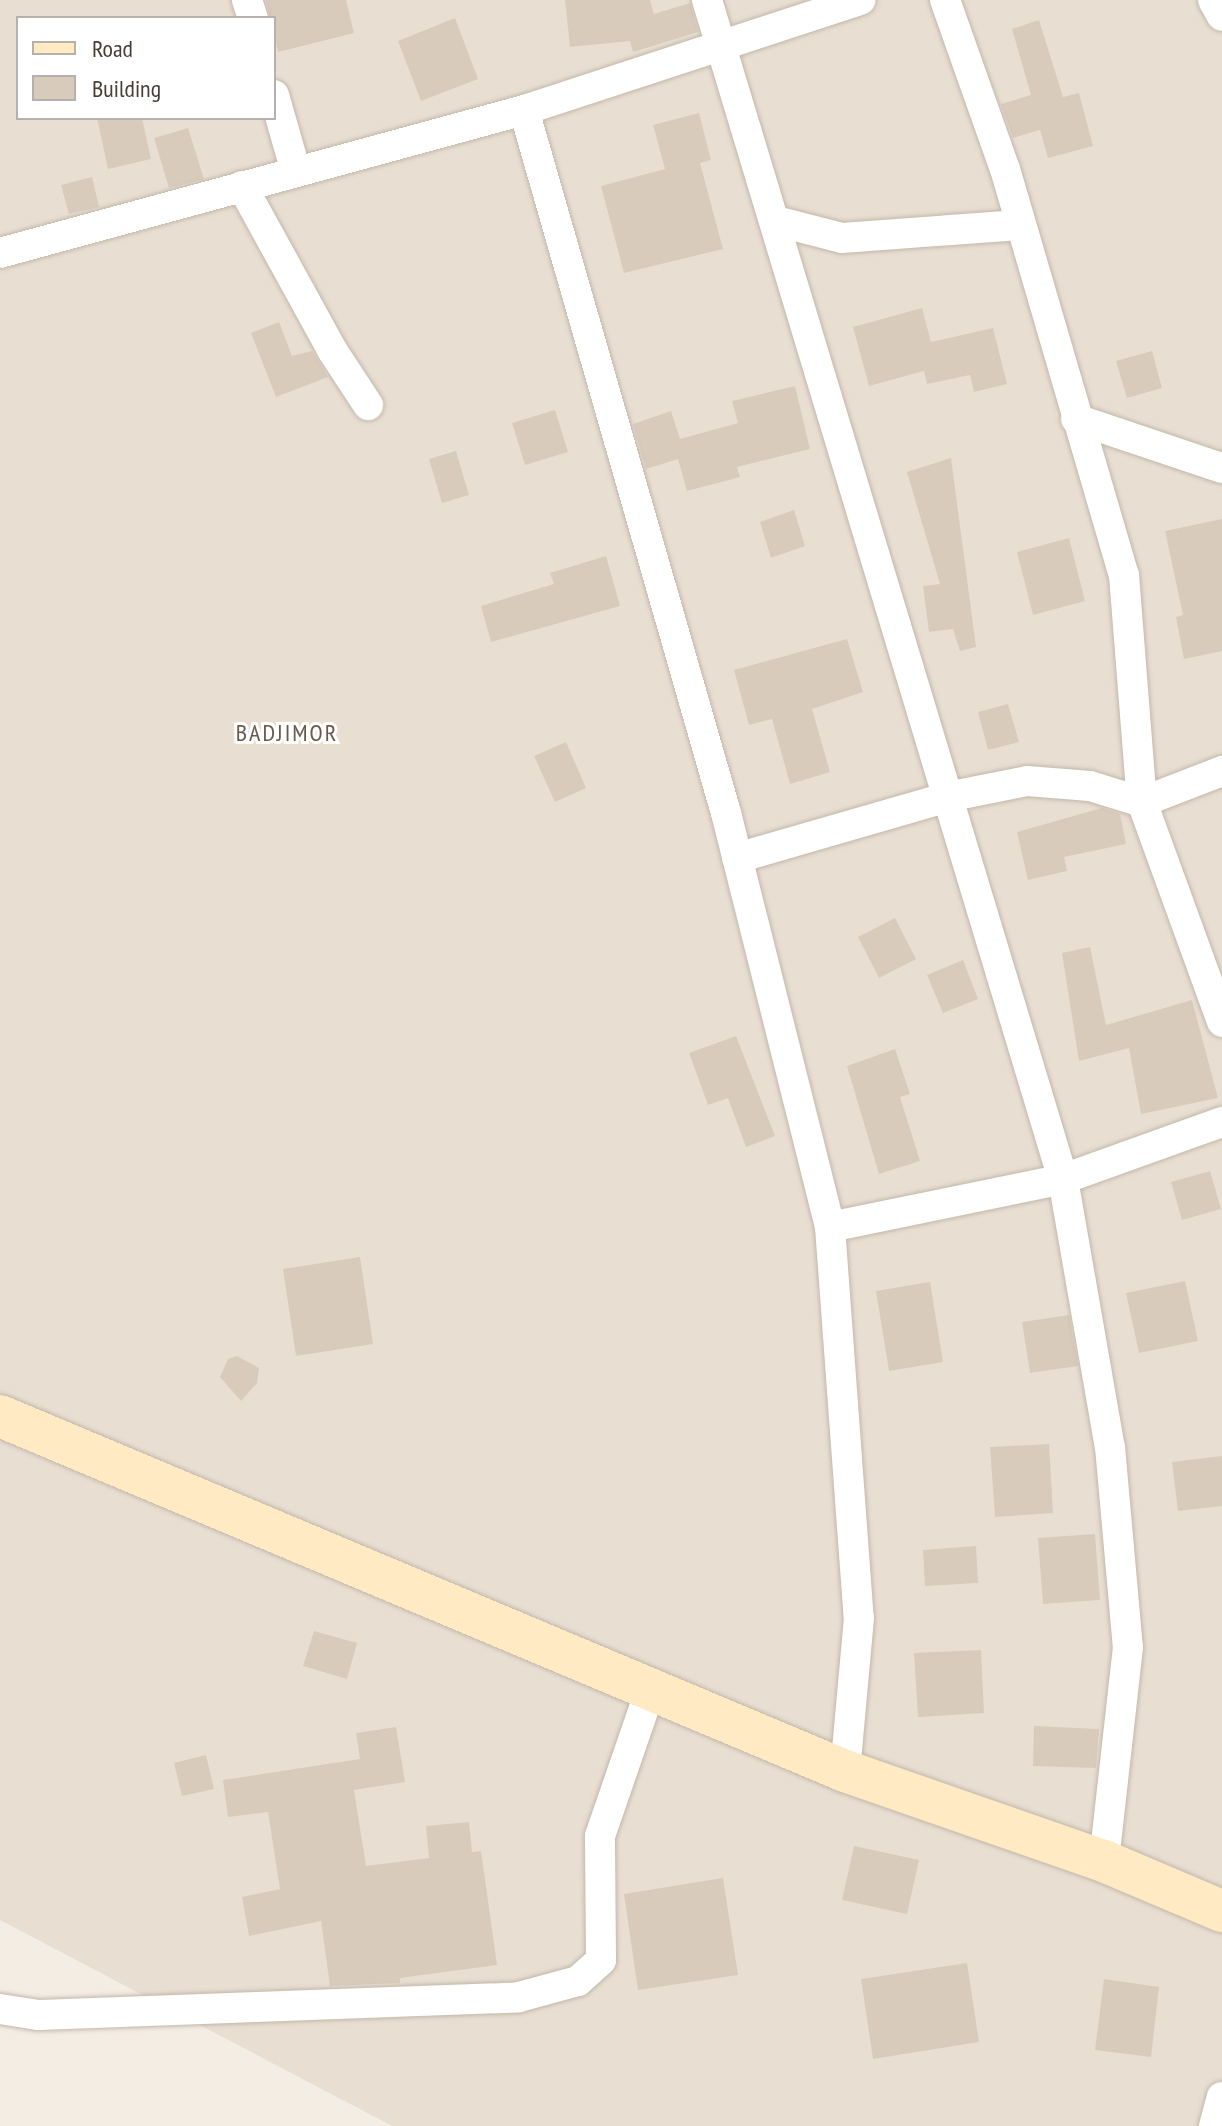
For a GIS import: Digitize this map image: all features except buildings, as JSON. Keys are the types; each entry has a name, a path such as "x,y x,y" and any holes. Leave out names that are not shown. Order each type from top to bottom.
{"main road":[{"path":"0,1416 845,1771 1104,1861 1222,1911"}],"street":[{"path":"707,0 952,796 1063,1179 1110,1447 1128,1647 1104,1861"},
{"path":"0,253 524,110 860,0"},
{"path":"945,0 1020,225 1124,575 1142,802 1222,1022"},
{"path":"1213,0 1222,16"},
{"path":"276,102 296,172"},
{"path":"524,110 737,858 830,1227 859,1618 845,1771"},
{"path":"242,186 332,350 368,405"},
{"path":"776,221 842,238 1020,225"},
{"path":"1076,419 1222,468"},
{"path":"737,858 952,796 1027,781 1090,786 1142,802 1222,771"},
{"path":"830,1227 1063,1179 1222,1122"},
{"path":"0,2009 39,2015 519,1997 578,1981 601,1960 600,1836 651,1688"},
{"path":"1214,2126 1222,2097"}],"shaded area":[{"path":"0,0 1222,0 1222,2126 392,2126 0,1920"}],"district":[{"name":"BADJIMOR","path":"287,733"}]}
